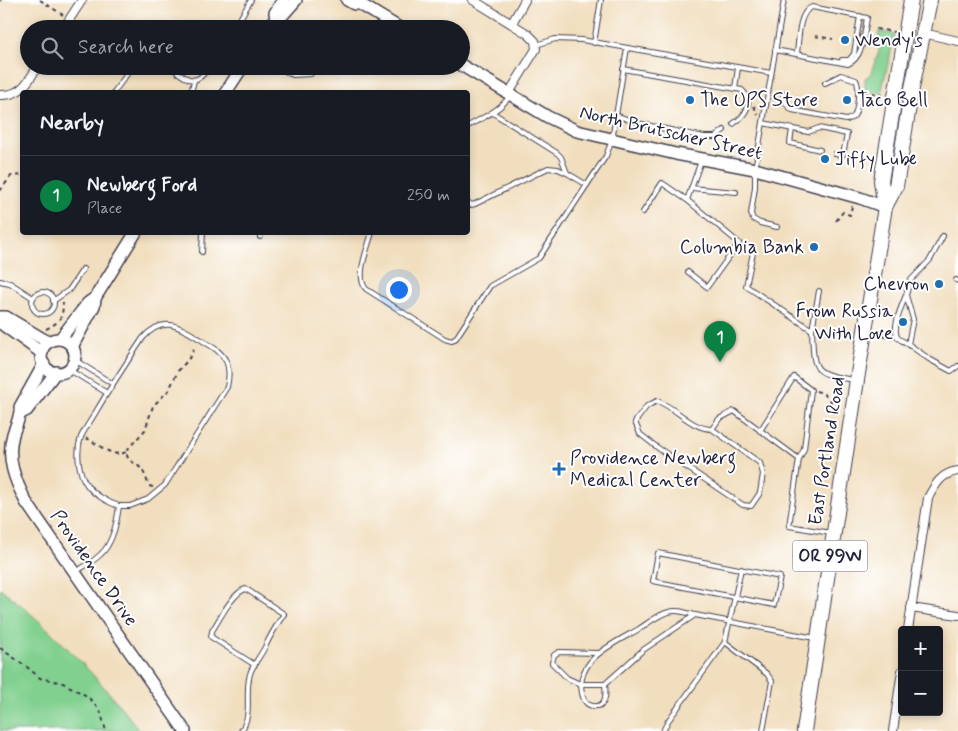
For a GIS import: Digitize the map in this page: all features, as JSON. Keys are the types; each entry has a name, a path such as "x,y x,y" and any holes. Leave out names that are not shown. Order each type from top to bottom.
{"highway":[{"name":"East Portland Road","path":"804,731 885,207 881,181 911,0"},
{"name":"East Portland Road","path":"885,207 896,186 930,0"}],"street":[{"path":"69,19 82,0"},
{"path":"273,20 283,0"},
{"path":"277,20 296,0"},
{"path":"347,0 354,4 360,2 387,20"},
{"path":"473,0 528,34 535,41 536,49 532,58 510,94"},
{"path":"512,24 525,0"},
{"path":"923,32 958,41"},
{"name":"North Brutscher Street","path":"470,70 570,129 588,135 755,169 860,198 885,207"},
{"path":"20,90 32,75"},
{"path":"227,90 237,75"},
{"path":"0,95 14,94 20,90"},
{"path":"43,358 44,346 54,340 88,303 95,298 134,235"},
{"path":"72,346 94,306 95,298"},
{"path":"6,317 54,340 68,342 75,351 72,364 56,372 52,371 43,358 2,324 0,319 6,317"},
{"name":"Providence Drive","path":"43,358 20,407 21,413 8,451 12,470 22,494 185,731"},
{"name":"Providence Drive","path":"21,413 27,410 56,372"},
{"path":"909,626 928,498 936,481 952,472 958,471"},
{"path":"911,608 958,615"},
{"path":"893,731 898,698"}],"lane":[{"path":"239,20 250,0"},
{"path":"594,42 601,0"},
{"path":"777,227 760,224 753,220 751,214 755,187 755,169 784,0"},
{"path":"797,53 804,12 812,7 867,18 860,53 853,62 848,64 817,58"},
{"path":"775,50 846,61 852,57 860,16"},
{"path":"536,45 565,38 771,74"},
{"path":"371,235 361,274 363,286 445,339 452,341 456,338 490,286 539,258 606,156 612,140 627,48"},
{"path":"735,88 738,68"},
{"path":"623,69 742,90 745,93 748,104 743,117 733,124"},
{"path":"115,90 126,75"},
{"path":"181,75 188,80 194,81 203,75"},
{"path":"783,94 786,104 792,110 846,120 852,118 855,113 858,83 854,78 841,75 826,82"},
{"path":"192,90 194,81"},
{"path":"470,125 502,107 510,94"},
{"path":"493,113 557,153 561,157 567,174"},
{"path":"616,115 637,123 704,137 715,137 724,130"},
{"path":"763,123 808,132 819,128 847,134 843,156 835,154"},
{"path":"792,129 790,143 820,150"},
{"path":"687,200 702,159"},
{"path":"470,204 475,204 548,168 558,169 587,185"},
{"path":"643,212 662,183 687,200 740,243 707,287 688,272"},
{"path":"691,188 736,192"},
{"path":"202,252 203,235"},
{"path":"943,236 930,260 910,281 895,331 898,338 929,359 951,371 958,366"},
{"path":"753,253 746,286 812,330"},
{"path":"53,301 69,290 83,269"},
{"path":"0,281 10,283 33,298"},
{"path":"819,291 812,330 814,362 819,370 830,376 857,380"},
{"path":"44,292 50,295 53,301 50,311 43,314 34,309 33,298 38,293 44,292"},
{"path":"906,295 913,319 908,344"},
{"path":"165,324 181,327 219,351 226,360 229,369 227,387 165,486 148,499 130,506 113,504 87,486 79,462 82,436 113,384 143,338 157,326 165,324"},
{"path":"72,364 113,384"},
{"path":"72,364 107,393"},
{"path":"760,431 794,377 811,390 804,449 799,459 789,526 834,533"},
{"path":"657,401 667,404 702,429 712,429 760,463 763,474 760,493 751,506 742,505 658,448 640,434 635,422 647,406 657,401"},
{"path":"712,429 720,419 734,411 799,459"},
{"path":"75,572 101,555 117,524 119,506"},
{"path":"658,553 780,577 774,605 735,597 653,581 658,553"},
{"path":"663,731 668,721 725,642 741,569"},
{"path":"241,731 247,723 249,708 248,684 251,671 255,665 269,636 284,614 246,589 241,590 234,598 212,632 212,637 255,665"},
{"path":"605,684 606,698 603,703 598,706 587,704 583,699 580,684 585,668 598,653 670,611 818,638"},
{"path":"598,653 559,652 552,659 554,668 567,678 580,684 605,684 643,650 696,615"},
{"path":"725,642 767,674 772,681 764,731"}],"path":[{"path":"40,0 69,19"},
{"path":"876,29 896,33"},
{"path":"815,36 834,39"},
{"path":"858,83 865,84 864,91 882,95"},
{"path":"748,104 754,105 757,115 764,116"},
{"path":"0,191 11,176 20,175"},
{"path":"836,221 843,212 850,215 852,206"},
{"path":"44,330 55,323 63,314 62,295"},
{"path":"883,336 895,341"},
{"path":"159,492 154,487 149,486 140,468 128,460 126,452 129,445 144,430 153,406 169,390 178,371 188,360 200,339"},
{"path":"811,390 823,393 831,401 833,411"},
{"path":"82,436 94,441 101,448 118,454 125,454 126,452"},
{"path":"0,648 40,678 63,683 88,696 102,715 106,731"}],"green space":[{"path":"879,31 895,35 881,93 865,90 865,78 871,74 879,51"},
{"path":"0,588 20,604 74,655 140,731 0,731"}],"place":[{"name":"Wendy's","path":"845,40"},
{"name":"The UPS Store","path":"690,100"},
{"name":"Taco Bell","path":"847,100"},
{"name":"Jiffy Lube","path":"825,159"},
{"name":"Columbia Bank","path":"814,247"},
{"name":"Chevron","path":"939,284"},
{"name":"From Russia With Love","path":"903,322"},
{"name":"Newberg Ford","path":"720,362"},
{"name":"Providence Newberg Medical Center","path":"559,469"}]}
